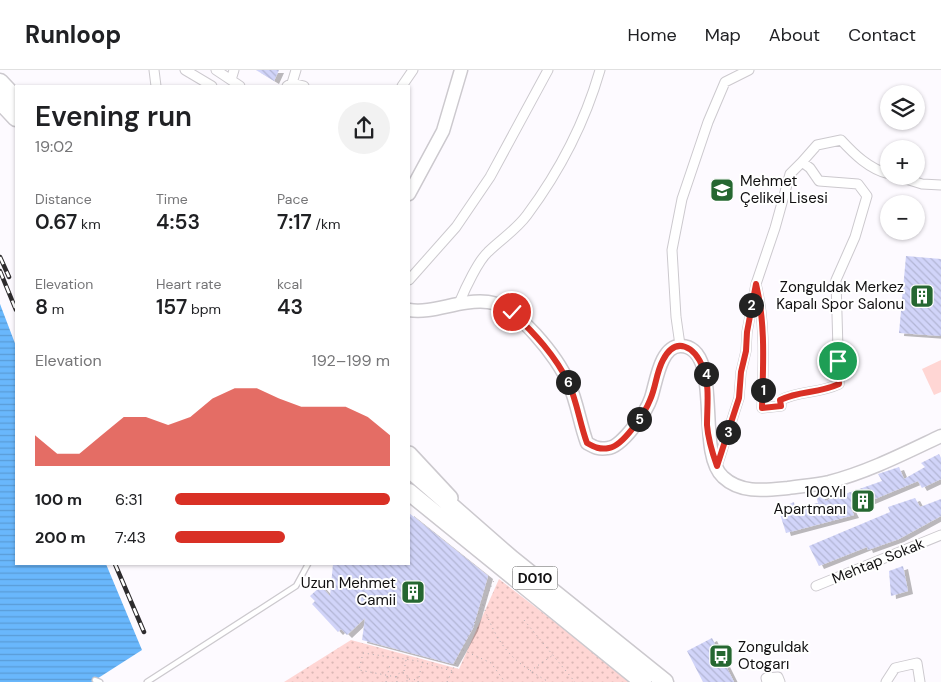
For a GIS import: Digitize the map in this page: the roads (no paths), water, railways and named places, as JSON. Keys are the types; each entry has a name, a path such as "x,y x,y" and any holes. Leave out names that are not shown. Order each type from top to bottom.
{"highway":[{"path":"0,82 15,98"},
{"path":"0,101 15,117"},
{"name":"D010","path":"410,470 593,626 665,682"},
{"name":"D010","path":"410,493 643,682"}],"main road":[{"path":"410,455 482,533"}],"street":[{"path":"154,70 156,85"},
{"path":"185,70 210,85"},
{"path":"216,70 238,85"},
{"path":"231,80 234,70"},
{"path":"290,84 296,70"},
{"path":"403,85 413,70"},
{"path":"410,192 443,131 461,70"},
{"path":"410,279 456,227 490,177 548,70"},
{"path":"460,302 467,284 486,254 526,217 563,158 590,105 600,70"},
{"path":"680,345 676,317 672,250 682,199 708,122 725,82 749,70"},
{"path":"717,466 739,398 741,372 756,284 776,228 790,174 817,145 840,140 853,154 880,171"},
{"path":"756,284 762,308 764,349 762,408 781,406 780,400 791,395 824,391 839,384 836,280 855,237 867,196 858,184 819,181 810,168 802,162"},
{"path":"925,184 941,185"},
{"path":"410,310 419,312 460,302 490,302 512,312 535,334 558,364 569,384 587,443 597,448 610,448 622,440 635,425 651,400 664,358 672,348 680,345 691,349 699,356 706,375 709,444 717,466 722,476 734,484 749,489 763,491 829,482 885,463 941,436"},
{"name":"Mehtap Sokak","path":"816,586 941,535"},
{"path":"886,682 895,668 917,663 920,682"},
{"path":"767,682 766,678 778,677 780,682"}],"lane":[{"path":"147,682 296,586 307,565"}],"water":[{"path":"0,304 15,343 15,565 106,565 142,650 92,682 0,682"}],"railway":[{"path":"0,257 9,277"},
{"path":"0,271 15,308"},
{"path":"115,565 144,632"}],"place":[{"name":"Mehmet Çelikel Lisesi","path":"722,190"},
{"name":"Zonguldak Merkez Kapalı Spor Salonu","path":"922,296"},
{"name":"100.Yıl Apartmanı","path":"863,501"},
{"name":"Uzun Mehmet Camii","path":"413,592"},
{"name":"Zonguldak Otogarı","path":"721,656"}]}
